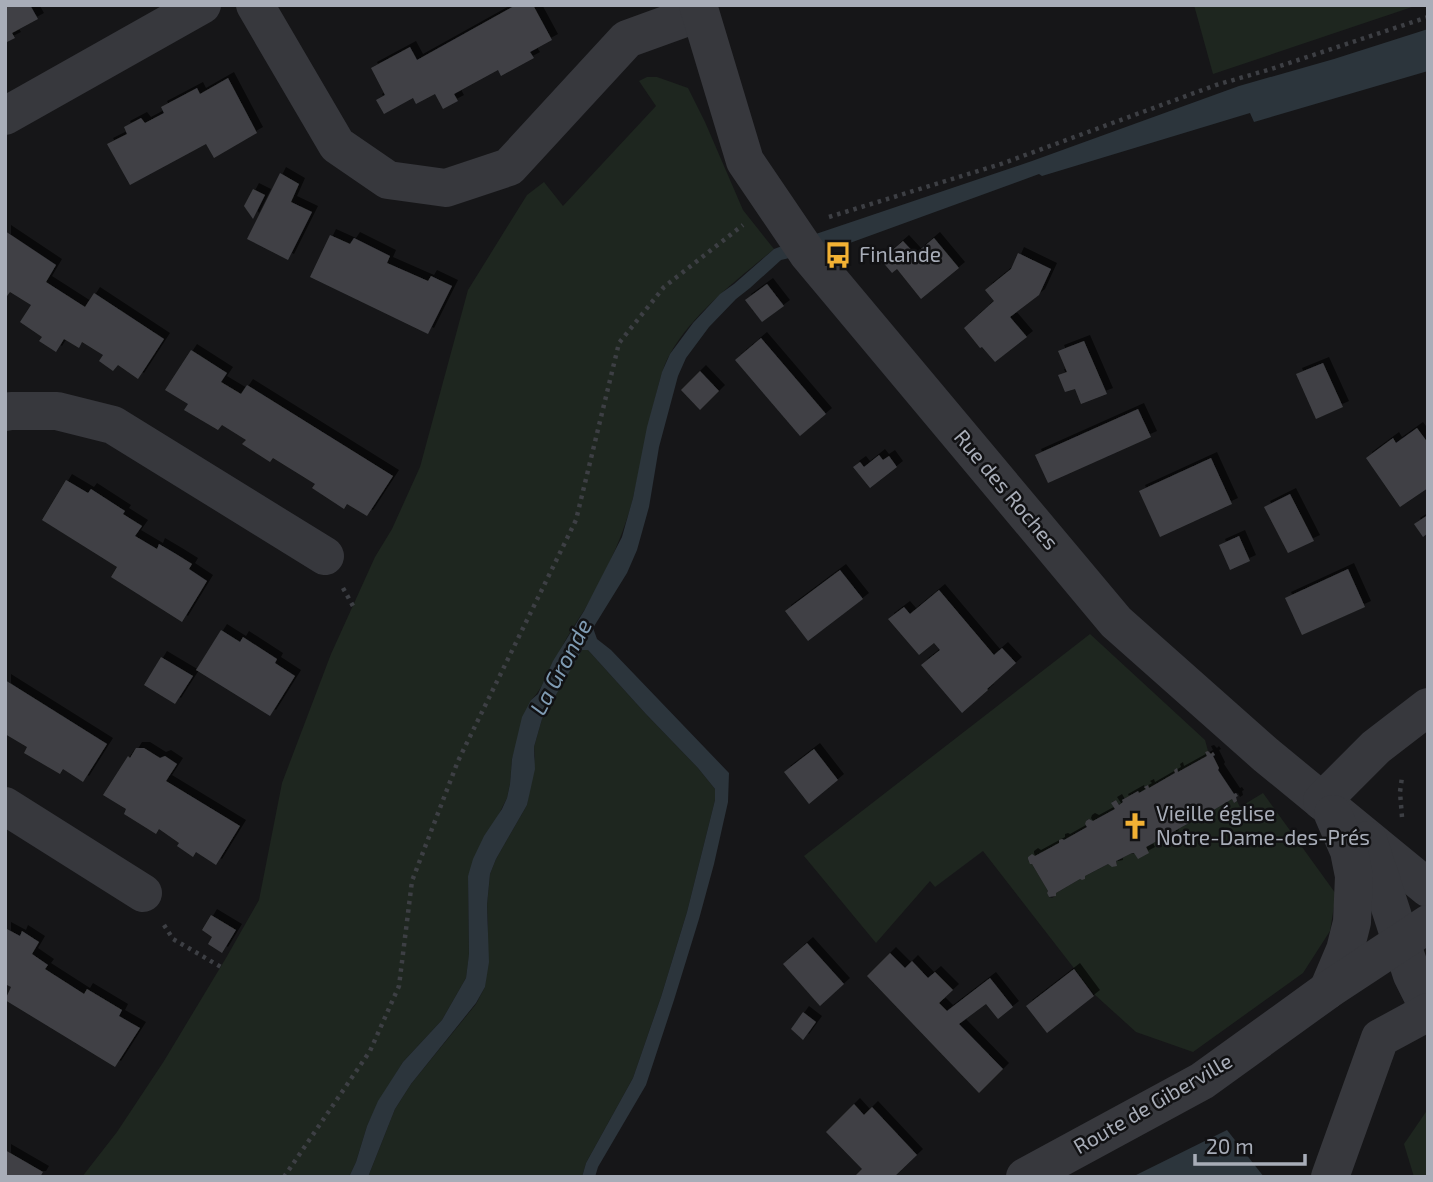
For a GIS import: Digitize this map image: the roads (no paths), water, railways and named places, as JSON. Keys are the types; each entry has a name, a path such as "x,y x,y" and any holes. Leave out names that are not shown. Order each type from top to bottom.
{"street":[{"path":"5,116 202,5"},
{"path":"255,5 337,145 388,180 446,188 509,167 627,39 699,9"},
{"name":"Rue des Roches","path":"699,9 745,162 799,241 1116,622 1230,724 1419,881"},
{"path":"5,412 57,411 113,425 325,556"},
{"path":"1328,990 1345,950 1352,922 1354,876 1349,851 1326,805 1377,747 1420,713"},
{"path":"5,806 143,893"},
{"path":"1330,1177 1380,1038 1428,1009 1412,975 1414,933 1368,840"},
{"name":"Route de Giberville","path":"1025,1177 1202,1081 1328,990 1414,933"}],"water":[{"name":"La Gronde","path":"1428,29 1428,71 1254,122 1250,113 1042,176 1039,174 847,244 781,260 736,299 709,327 686,358 678,376 659,447 649,507 637,550 627,573 593,628 597,639 611,650 729,773 728,802 714,864 646,1085 598,1167 595,1177 582,1177 586,1163 633,1078 661,997 687,912 715,800 715,789 588,650 582,650 542,719 534,747 535,769 527,805 490,874 487,905 489,962 485,987 476,1003 411,1084 395,1109 368,1177 349,1177 378,1101 403,1062 442,1020 466,978 469,954 468,876 484,836 507,798 512,759 522,717 531,700 538,694 553,661 584,611 622,537 647,427 662,372 670,354 693,323 720,294 774,249 798,240 1032,161 1239,86"},
{"path":"1227,1130 1264,1177 1132,1177"}],"place":[{"name":"Finlande","path":"838,255"},
{"name":"Vieille église Notre-Dame-des-Prés","path":"1135,826"}]}
